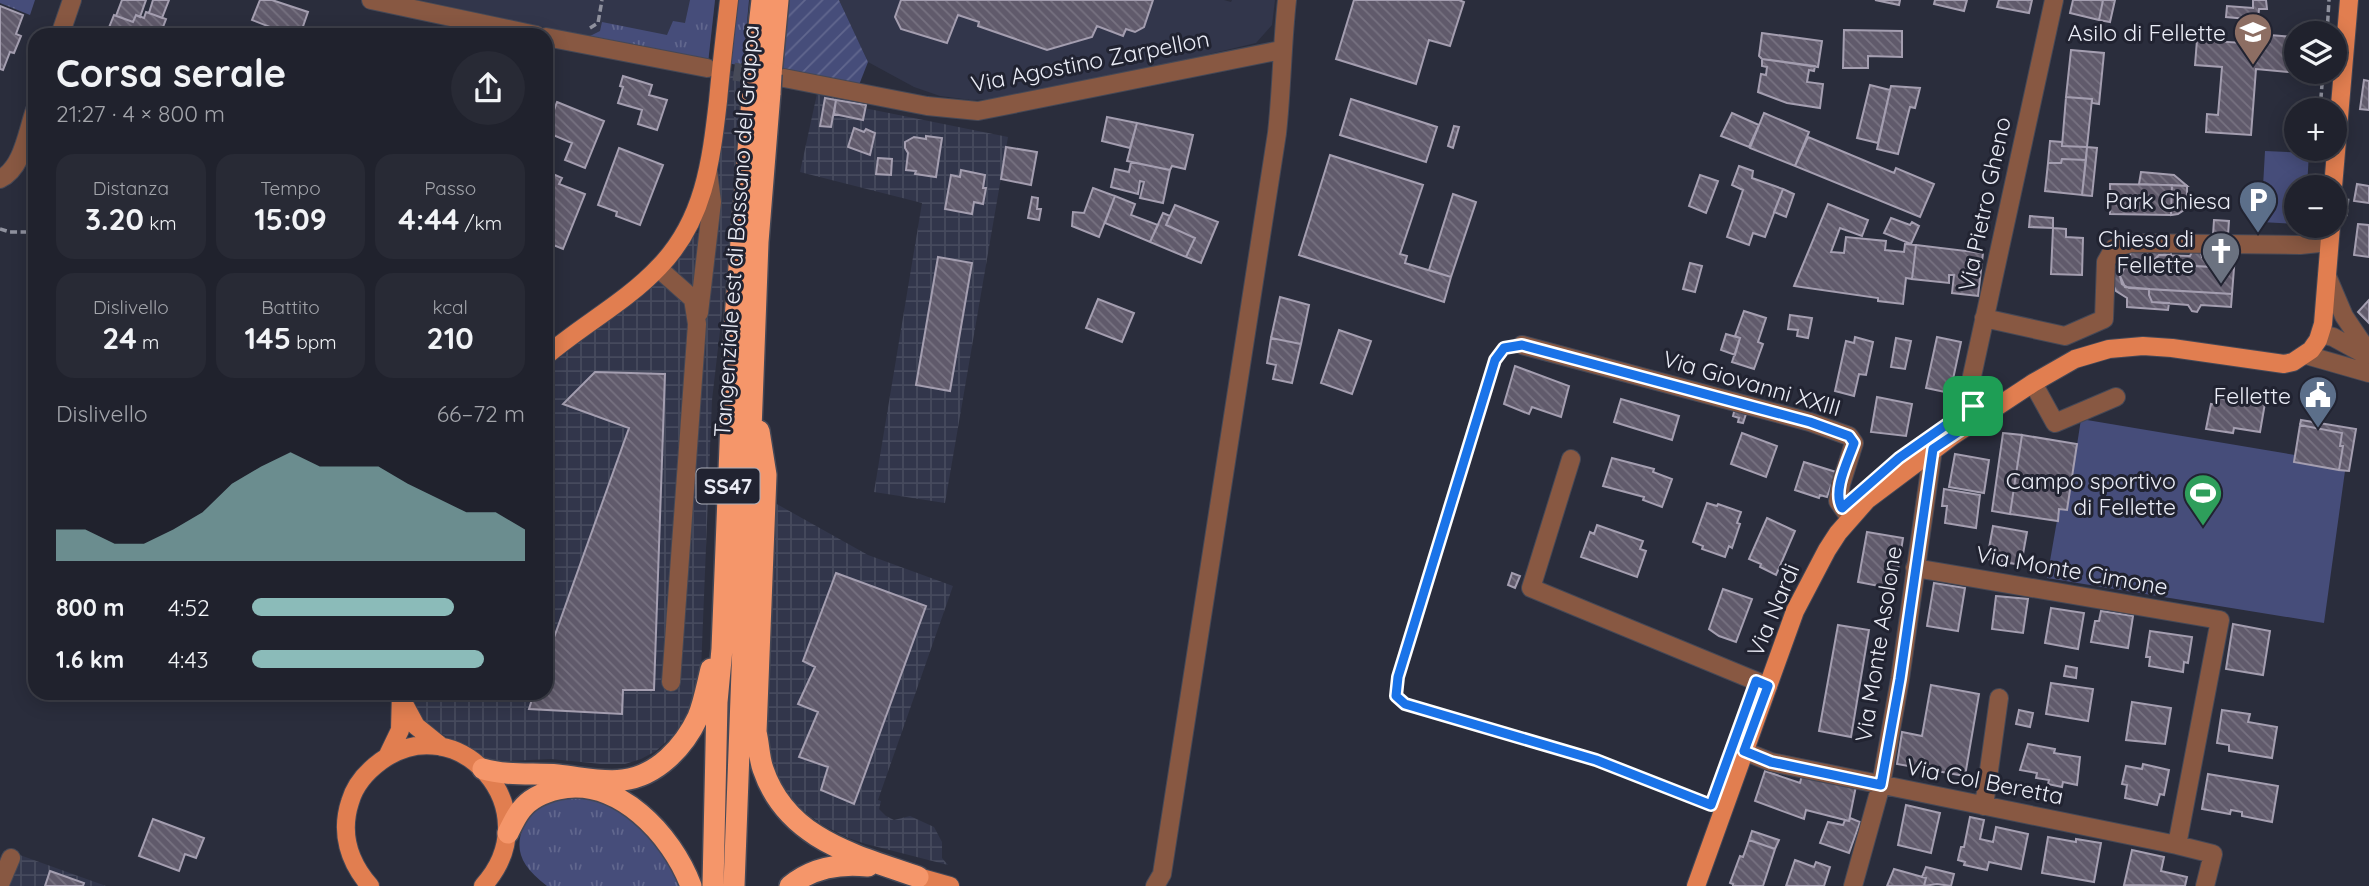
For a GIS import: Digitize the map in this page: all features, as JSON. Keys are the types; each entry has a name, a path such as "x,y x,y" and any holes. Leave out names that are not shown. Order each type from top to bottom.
{"highway":[{"name":"Tangenziale est di Bassano del Grappa","path":"734,886 766,80 762,0"},
{"name":"Tangenziale est di Bassano del Grappa","path":"713,886 718,702 739,242 778,0"},
{"path":"483,769 497,773 621,781 639,777 653,771 680,747 698,716 713,661 718,460 727,345 734,319"},
{"path":"751,405 766,475 756,732 764,770 789,815 809,831 834,847 918,877"},
{"path":"508,833 522,808 548,792 579,787 596,790 632,808 649,822 676,855 691,886"},
{"path":"790,886 822,869 844,864 869,866 918,877"}],"main road":[{"path":"553,351 631,292 658,268 675,249 689,226 700,202 708,170 729,0"},
{"path":"2334,175 2349,0"},
{"path":"1850,518 1867,500 1933,449 2033,383 2075,359 2126,347 2172,348 2284,364 2306,355 2321,334 2330,238"},
{"name":"Via Nardi","path":"1696,886 1805,589 1827,550 1850,518"},
{"path":"388,755 400,730 402,700"},
{"path":"403,700 416,726 442,747 464,755 483,769 502,798 508,833 502,859 483,886"},
{"path":"370,886 354,864 346,841 345,815 353,791 368,770 388,755 414,747 442,747"},
{"path":"918,877 950,886"}],"street":[{"path":"63,28 72,0"},
{"path":"371,0 503,28"},
{"path":"1161,882 1277,132 1281,50 1287,0"},
{"name":"Via Pietro Gheno","path":"1976,420 1971,386 2054,0"},
{"path":"553,38 707,68"},
{"name":"Via Agostino Zarpellon","path":"766,80 928,106 978,111 1281,50"},
{"path":"0,179 12,170 28,130"},
{"path":"671,682 697,324 712,202 708,170"},
{"path":"1984,318 2065,336 2104,319 2106,262 2114,248 2131,243 2313,245 2324,238"},
{"path":"658,268 693,299 697,324"},
{"path":"2328,276 2344,317 2369,355"},
{"path":"2321,334 2369,355"},
{"name":"Via Giovanni XXIII","path":"1522,345 1810,422 1849,436 1854,443 1838,501 1850,518"},
{"path":"2306,355 2369,373"},
{"path":"2033,383 2055,423 2116,397"},
{"name":"Via Monte Asolone","path":"1853,886 1881,785 1900,679 1933,449"},
{"path":"1571,459 1531,588 1768,686"},
{"name":"Via Monte Cimone","path":"1915,568 2220,620 2177,845"},
{"path":"1984,806 1999,698"},
{"name":"Via Col Beretta","path":"1744,751 1771,762 2213,854 2206,886"},
{"path":"0,884 11,858"}],"path":[{"path":"588,28 598,23 602,0"},
{"path":"2328,21 2329,0"},
{"path":"0,229 28,232"},
{"path":"1522,345 1504,348 1495,360 1398,677 1396,696 1405,704 1596,760 1711,805 1715,794"}],"shaded area":[{"path":"420,0 715,0 708,63"},
{"path":"839,0 1275,0 1272,25 1256,43 997,99 971,100 940,96 914,87 868,62"},
{"path":"726,70 742,73 727,270 712,400 701,670 689,715 676,733 656,751 625,764 551,759 484,759 426,722 414,700 553,700 553,363 645,292 676,263 696,233 714,235 719,163 715,162"},
{"path":"818,89 863,102 864,108 1008,137 945,503 874,492 922,203 800,172"},
{"path":"766,498 868,555 953,586 878,800 881,801 879,809 894,820 910,816 934,827 942,842 942,858 948,865 866,844 821,824 800,808 782,786 772,768 760,723"},
{"path":"17,854 106,886 5,886"}],"green space":[{"path":"0,0 35,0 30,15 0,3"},
{"path":"690,0 715,0 708,63 590,36 600,31 602,22 667,35 673,21 685,23"},
{"path":"734,0 749,0 743,66 727,63"},
{"path":"787,0 839,0 868,62 857,90 779,73"},
{"path":"2265,151 2284,152 2284,161 2309,161 2308,175 2284,175 2284,223 2261,222"},
{"name":"Campo sportivo di Fellette","path":"2081,419 2295,455 2295,462 2345,471 2324,623 2047,578 2059,509 2067,510"},
{"path":"585,789 647,825 685,886 547,886 535,876 527,867 520,847 523,827 529,816 537,803"}],"building":[{"path":"122,0 146,0 140,17 136,15 133,22 116,16"},
{"path":"153,0 169,0 162,18 149,13"},
{"path":"260,0 272,0 308,12 302,28 273,28 252,20"},
{"path":"901,0 1153,0 1144,27 1135,32 1126,29 1123,36 1097,26 1092,37 1047,50 978,26 979,22 958,15 947,43 901,29 895,17"},
{"path":"1354,0 1464,2 1450,46 1429,40 1416,84 1336,59"},
{"path":"1875,0 1900,0 1899,5"},
{"path":"1935,0 1967,0 1964,11 1934,4"},
{"path":"1999,0 2032,0 2029,13 1997,7"},
{"path":"2073,0 2103,0 2099,20 2070,13"},
{"path":"2103,0 2115,0 2110,22 2099,20"},
{"path":"2253,0 2266,0 2267,9 2259,9 2258,20 2226,17 2227,6 2253,8"},
{"path":"0,6 23,15 16,34 21,36 14,53 10,52 3,70 0,69"},
{"path":"146,12 166,19 163,28 109,28 114,15 133,22 136,15 144,18"},
{"path":"1844,30 1902,31 1902,57 1868,56 1868,68 1843,68"},
{"path":"1762,33 1822,41 1818,67 1762,59 1759,56"},
{"path":"2244,33 2284,36 2284,72 2256,69 2251,135 2206,132 2207,114 2218,115 2222,67 2195,65 2197,40 2243,43"},
{"path":"2071,50 2104,53 2099,104 2092,103 2092,99 2066,97"},
{"path":"1762,59 1815,66 1814,71 1809,70 1807,82 1823,84 1820,108 1787,103 1758,92 1761,74 1766,75 1767,67 1762,66"},
{"path":"623,76 652,85 649,95 667,100 657,130 638,124 642,110 618,103"},
{"path":"2364,80 2369,81 2369,110 2360,109"},
{"path":"1870,85 1890,90 1878,143 1857,138"},
{"path":"1891,86 1920,88 1915,108 1910,107 1898,154 1877,149"},
{"path":"2066,97 2092,99 2087,147 2062,146"},
{"path":"825,98 836,100 831,127 820,126"},
{"path":"1351,99 1437,127 1426,162 1340,135"},
{"path":"836,100 866,105 863,120 834,114"},
{"path":"557,102 604,121 585,168 565,160 572,143 553,135 553,113"},
{"path":"1732,113 1759,125 1749,147 1721,136"},
{"path":"1764,113 1809,132 1795,166 1750,148"},
{"path":"1107,117 1137,123 1130,148 1102,141"},
{"path":"1137,123 1193,135 1185,169 1172,166 1170,170 1127,161"},
{"path":"1454,126 1459,127 1453,148 1448,146"},
{"path":"854,128 875,133 870,155 848,147"},
{"path":"926,136 942,138 936,177 906,170 908,153 905,142 914,137 926,139"},
{"path":"1808,137 1894,173 1896,168 1934,184 1920,217 1795,166"},
{"path":"2050,141 2062,142 2062,146 2087,147 2086,160 2062,159 2061,163 2048,163"},
{"path":"1006,147 1037,152 1031,185 1001,179"},
{"path":"2087,147 2097,148 2092,196 2082,195"},
{"path":"619,148 663,165 640,225 616,216 617,212 598,205"},
{"path":"1330,155 1423,185 1400,254 1407,256 1405,263 1451,277 1444,302 1299,255"},
{"path":"878,158 892,159 891,175 876,174"},
{"path":"2062,159 2086,160 2082,195 2045,191 2048,163 2061,163"},
{"path":"1131,162 1170,170 1163,203 1140,198 1144,182 1140,181 1138,194 1111,187 1115,169 1129,172"},
{"path":"1739,166 1753,171 1752,178 1783,189 1765,237 1753,233 1749,245 1727,237 1743,190 1732,185"},
{"path":"961,170 985,175 983,204 974,202 972,214 945,209 951,175 960,177"},
{"path":"2141,172 2174,175 2187,186 2139,184"},
{"path":"553,174 562,178 559,184 585,194 563,249 553,245"},
{"path":"1700,175 1718,181 1706,213 1689,206"},
{"path":"2110,184 2172,185 2171,215 2110,214"},
{"path":"2357,184 2369,186 2369,203 2354,201"},
{"path":"2172,185 2187,186 2187,208 2171,215"},
{"path":"1093,188 1115,196 1099,237 1072,226 1073,212 1084,213"},
{"path":"1783,189 1794,194 1786,217 1774,212"},
{"path":"1453,194 1476,202 1451,277 1429,270"},
{"path":"1115,196 1135,204 1131,215 1158,225 1150,242 1105,223"},
{"path":"1032,197 1038,198 1037,209 1041,209 1039,220 1028,218"},
{"path":"1828,204 1868,220 1862,236 1840,228 1831,252 1844,253 1846,237 1886,241 1885,250 1904,252 1905,244 1916,245 1912,279 1906,278 1903,304 1794,286"},
{"path":"1175,205 1218,222 1201,263 1186,257 1195,238 1166,225"},
{"path":"1163,213 1170,216 1166,225 1195,238 1186,257 1150,242"},
{"path":"2030,216 2053,218 2053,228 2029,227"},
{"path":"1891,218 1919,226 1911,244 1884,233"},
{"path":"2214,220 2229,221 2228,235 2213,235"},
{"path":"2358,224 2369,225 2369,257 2354,255"},
{"path":"2053,228 2066,229 2066,237 2083,238 2082,275 2051,274"},
{"path":"1916,245 1983,253 1978,296 1952,293 1954,275 1949,275 1949,283 1912,279"},
{"path":"2131,248 2171,250 2171,255 2159,255 2155,264 2126,265 2120,276 2125,287 2149,289 2152,302 2169,303 2168,310 2127,307 2127,298 2116,291 2113,285 2113,270 2117,264 2130,257"},
{"path":"2192,252 2201,252 2202,257 2235,259 2234,268 2155,264 2159,255 2190,256"},
{"path":"938,257 972,263 950,391 916,385"},
{"path":"1690,263 1702,266 1695,292 1683,289"},
{"path":"2130,263 2234,268 2232,294 2129,288 2122,284 2120,276 2123,268"},
{"path":"2149,289 2232,294 2231,307 2201,305 2197,312 2192,311 2188,305 2152,302"},
{"path":"1280,297 1309,305 1301,344 1271,338"},
{"path":"1098,299 1134,313 1122,342 1086,328"},
{"path":"2369,300 2369,323 2358,312"},
{"path":"1744,311 1766,318 1758,342 1763,344 1754,369 1732,362 1740,338 1735,336"},
{"path":"1790,315 1812,318 1808,338 1797,336 1798,330 1788,329"},
{"path":"1339,330 1371,341 1352,394 1321,383"},
{"path":"1726,334 1740,338 1735,355 1721,350"},
{"path":"1855,337 1873,342 1866,375 1859,374 1854,396 1835,391 1846,341 1854,343"},
{"path":"1937,337 1961,342 1950,393 1926,388"},
{"path":"1271,338 1301,344 1292,383 1273,379 1276,365 1267,363"},
{"path":"1896,338 1911,341 1905,369 1891,367"},
{"path":"1515,366 1569,386 1561,417 1532,407 1529,414 1504,404"},
{"path":"595,372 665,374 654,690 623,690 622,714 529,709 532,700 553,700 553,640 629,428 563,404"},
{"path":"1877,397 1912,404 1906,436 1871,432"},
{"path":"2218,398 2265,403 2260,432 2234,428 2233,433 2206,429 2211,404 2217,405"},
{"path":"1621,399 1679,416 1672,440 1614,422"},
{"path":"1736,404 1748,408 1743,423 1733,416"},
{"path":"2301,420 2356,429 2349,471 2339,470 2342,433 2300,425"},
{"path":"2300,425 2342,433 2339,470 2294,462"},
{"path":"1742,433 1777,446 1766,477 1731,464"},
{"path":"2003,433 2022,435 2010,514 1992,511"},
{"path":"2022,435 2077,444 2067,510 2059,509 2058,521 2010,514"},
{"path":"1955,454 1989,460 1984,493 1949,487"},
{"path":"1612,458 1654,469 1653,472 1672,479 1662,507 1643,500 1644,497 1603,486"},
{"path":"1804,462 1836,472 1827,497 1820,495 1819,498 1795,490"},
{"path":"1944,489 1980,495 1976,528 1945,523 1947,506 1942,506"},
{"path":"1707,503 1741,512 1732,548 1729,546 1725,557 1702,549 1703,546 1693,542"},
{"path":"1767,518 1795,531 1776,575 1749,559"},
{"path":"1597,525 1643,541 1640,549 1646,551 1637,577 1581,557 1590,532 1594,534"},
{"path":"1993,526 2027,532 2021,565 1987,559"},
{"path":"1867,532 1903,538 1895,589 1858,582"},
{"path":"836,573 926,606 854,804 821,790 828,767 799,757 818,712 798,704 815,667 803,661"},
{"path":"1512,573 1520,576 1515,588 1508,585"},
{"path":"1934,583 1965,588 1958,631 1927,626"},
{"path":"1723,589 1752,599 1736,642 1709,629"},
{"path":"1996,596 2028,599 2023,633 1992,629"},
{"path":"2051,608 2084,613 2078,649 2045,643"},
{"path":"2101,611 2133,616 2128,648 2091,642 2095,621 2099,621"},
{"path":"2233,624 2270,631 2263,675 2226,669"},
{"path":"1838,625 1869,630 1851,737 1819,731"},
{"path":"2150,631 2192,637 2188,663 2184,662 2183,672 2149,666 2150,657 2146,657"},
{"path":"2066,666 2077,668 2076,678 2064,676"},
{"path":"2051,683 2093,689 2088,721 2046,714"},
{"path":"1931,685 1979,694 1965,776 1897,764 1902,732 1922,736"},
{"path":"2132,702 2171,708 2165,744 2126,740"},
{"path":"2019,710 2033,713 2030,727 2016,724"},
{"path":"2222,710 2250,714 2248,722 2277,727 2272,758 2229,751 2229,745 2217,743"},
{"path":"2028,744 2055,749 2054,753 2080,757 2077,785 2063,782 2062,787 2048,784 2049,780 2036,778 2037,773 2020,770"},
{"path":"2143,764 2169,770 2164,795 2160,794 2157,805 2125,798 2127,785 2122,784 2126,766 2142,769"},
{"path":"1765,771 1800,783 1802,775 1856,786 1849,821 1806,810 1804,819 1755,801"},
{"path":"2208,774 2278,786 2272,822 2242,816 2242,812 2231,810 2230,814 2202,809"},
{"path":"1906,805 1940,813 1931,853 1898,845"},
{"path":"1970,817 1984,820 1980,839 1993,842 1996,827 2028,834 2021,869 1989,862 1987,870 1964,865 1965,862 1958,860 1961,847 1964,847"},
{"path":"1850,818 1860,822 1849,853 1820,843 1828,822 1843,825 1845,820 1849,821"},
{"path":"153,819 204,838 196,858 185,854 179,871 139,856"},
{"path":"1752,831 1779,840 1775,849 1749,840"},
{"path":"2048,837 2101,843 2094,882 2042,873"},
{"path":"1749,840 1775,849 1763,886 1733,886 1730,883"},
{"path":"2132,850 2164,857 2161,871 2187,877 2185,886 2124,885"},
{"path":"1795,860 1814,867 1816,862 1830,867 1824,886 1786,886"},
{"path":"1926,867 1954,874 1951,886 1924,886 1926,878 1922,877"},
{"path":"1894,869 1926,878 1924,886 1887,886"},
{"path":"50,871 84,883 83,886 45,886"}],"tunnel":[{"path":"707,68 766,76"}],"place":[{"name":"Asilo di Fellette","path":"2253,66"},
{"name":"Park Chiesa","path":"2258,234"},
{"name":"Chiesa di Fellette","path":"2221,285"},
{"name":"Fellette","path":"2318,429"},
{"name":"Campo sportivo di Fellette","path":"2203,527"}],"route":[{"path":"1522,345 1810,422 1849,436 1854,443 1841,484 1838,501 1842,508 1899,458 1973,406 1976,420 1933,449 1900,679 1881,785 1771,762 1744,751 1768,686 1756,681 1711,805 1596,760 1405,704 1396,696 1398,677 1495,360 1504,348 1522,345"}]}
